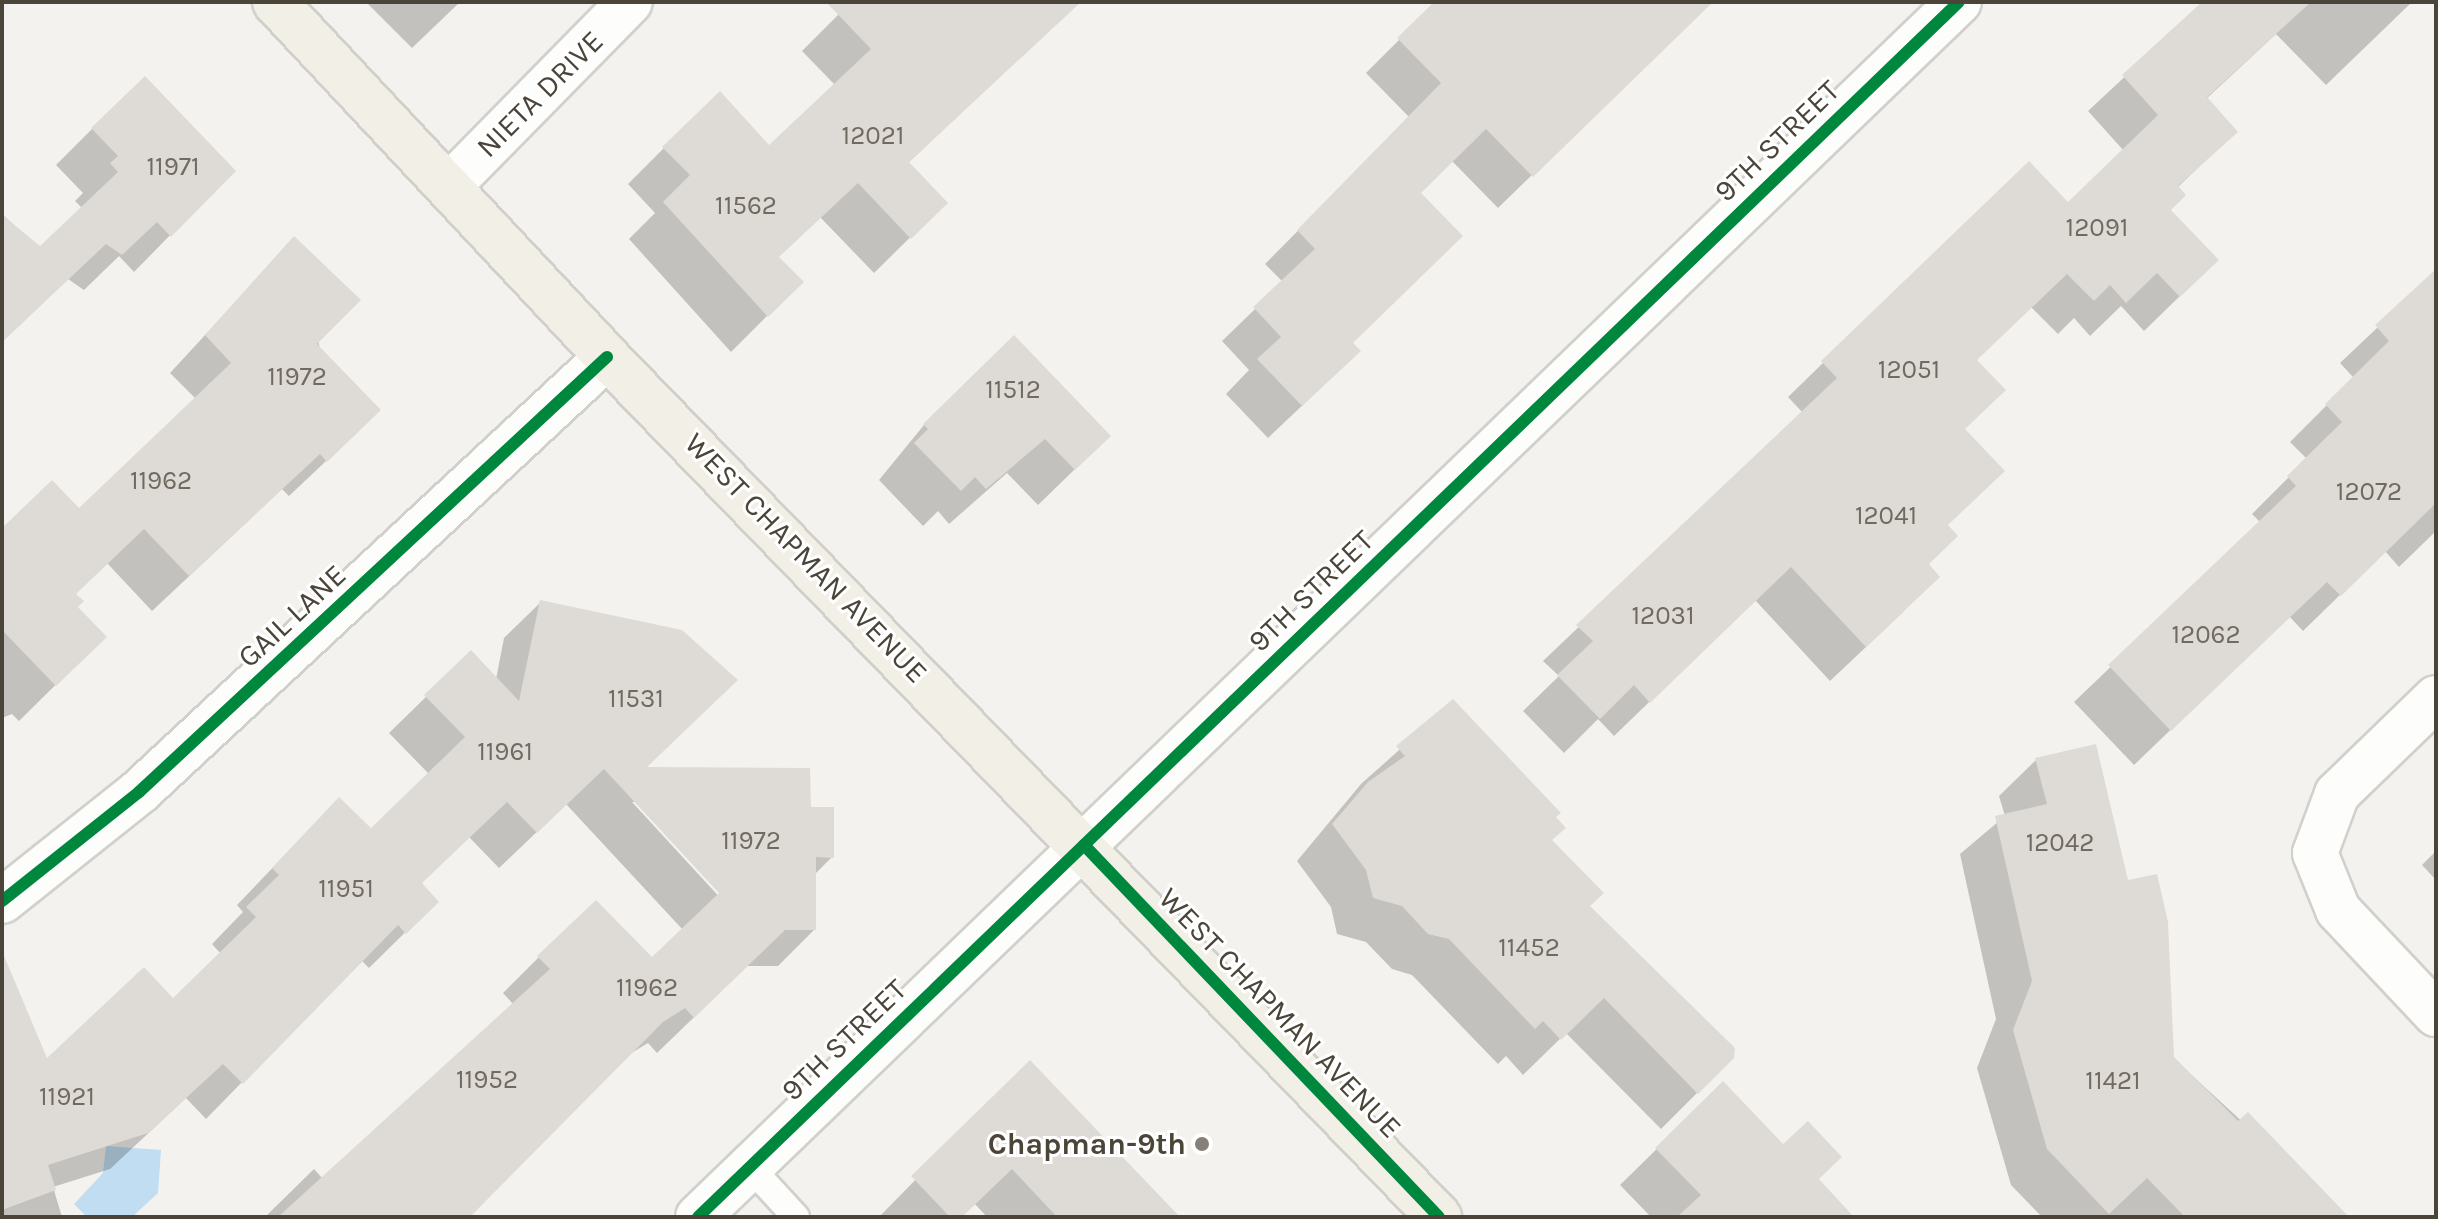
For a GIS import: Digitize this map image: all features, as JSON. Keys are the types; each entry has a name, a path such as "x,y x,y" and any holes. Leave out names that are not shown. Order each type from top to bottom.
{"main road":[{"name":"WEST CHAPMAN AVENUE","path":"275,2 607,357 1084,845 1439,1217"}],"street":[{"name":"NIETA DRIVE","path":"449,186 630,2"},
{"name":"9TH STREET","path":"698,1217 1959,2"},
{"name":"GAIL LANE","path":"2,901 139,792 607,357"},
{"path":"2436,698 2337,794 2315,853 2338,910 2436,1014"}],"lane":[{"path":"750,1167 796,1217"}],"water":[{"path":"106,1146 161,1150 158,1193 132,1217 87,1217 74,1204 103,1173"}],"building":[{"path":"826,2 1081,2 909,162 948,203 911,239 858,183 779,257 804,282 768,317 663,202 690,175 662,147 720,91 769,145 871,49"},
{"path":"1434,2 1713,2 1533,177 1486,129 1421,193 1463,236 1353,343 1361,351 1302,406 1257,359 1281,337 1253,307 1315,249 1297,230 1441,83 1397,38"},
{"path":"2202,2 2311,2 2207,97 2238,132 2178,186 2186,195 2171,210 2219,260 2180,297 2157,273 2126,303 2110,285 2094,301 2067,274 1977,360 2006,390 1965,429 2005,471 1948,525 1958,536 1929,564 1940,577 1866,647 1791,567 1650,703 1634,685 1600,719 1557,675 1593,641 1576,625 1837,378 1821,361 2029,161 2068,202 2158,115 2122,75"},
{"path":"145,76 236,171 171,237 157,222 122,255 106,244 2,342 2,215 40,246 118,172 110,163 118,156 91,128"},
{"path":"294,236 361,300 317,344 381,410 327,462 320,454 189,576 144,529 76,594 84,601 78,607 107,637 56,686 2,630 2,528 52,480 79,508 231,363 205,335"},
{"path":"2436,269 2436,503 2341,596 2327,582 2171,731 2108,665 2296,486 2287,476 2342,422 2325,404 2389,341 2375,325"},
{"path":"1014,335 1111,436 1075,470 1045,439 986,489 975,477 961,491 914,443 928,429 923,424"},
{"path":"540,600 682,630 738,680 647,767 810,768 811,807 834,807 834,858 816,857 816,930 785,930 694,1018 685,1008 663,1022 470,1217 278,1217 550,969 537,956 596,900 652,957 719,893 604,769 537,833 507,802 422,883 439,902 406,934 398,925 243,1084 223,1064 148,1133 48,1165 56,1190 2,1210 2,951 47,1058 144,967 173,998 256,917 246,907 279,875 272,868 339,797 371,828 465,737 424,695 471,650 519,701"},
{"path":"1453,699 1561,813 1556,817 1566,828 1552,840 1604,893 1590,906 1735,1048 1734,1058 1698,1094 1604,998 1561,1040 1543,1021 1535,1029 1449,939 1428,934 1402,906 1373,898 1366,870 1332,824 1368,782 1405,756 1396,746"},
{"path":"2096,744 2128,880 2157,874 2168,922 2174,1057 2238,1121 2248,1112 2349,1217 2185,1217 2147,1178 2109,1214 2047,1149 2013,1030 2032,981 1995,816 2047,804 2035,758"},
{"path":"1030,1060 1180,1217 1057,1217 1012,1169 962,1217 950,1217 911,1176"},
{"path":"1723,1081 1783,1144 1808,1121 1842,1157 1819,1179 1854,1217 1677,1217 1701,1195 1655,1148"}],"cycle path":[{"path":"698,1217 1959,2"},
{"path":"2,901 139,792 607,357"},
{"path":"1084,845 1439,1217"}],"place":[{"name":"Chapman-9th","path":"1202,1144"}]}
